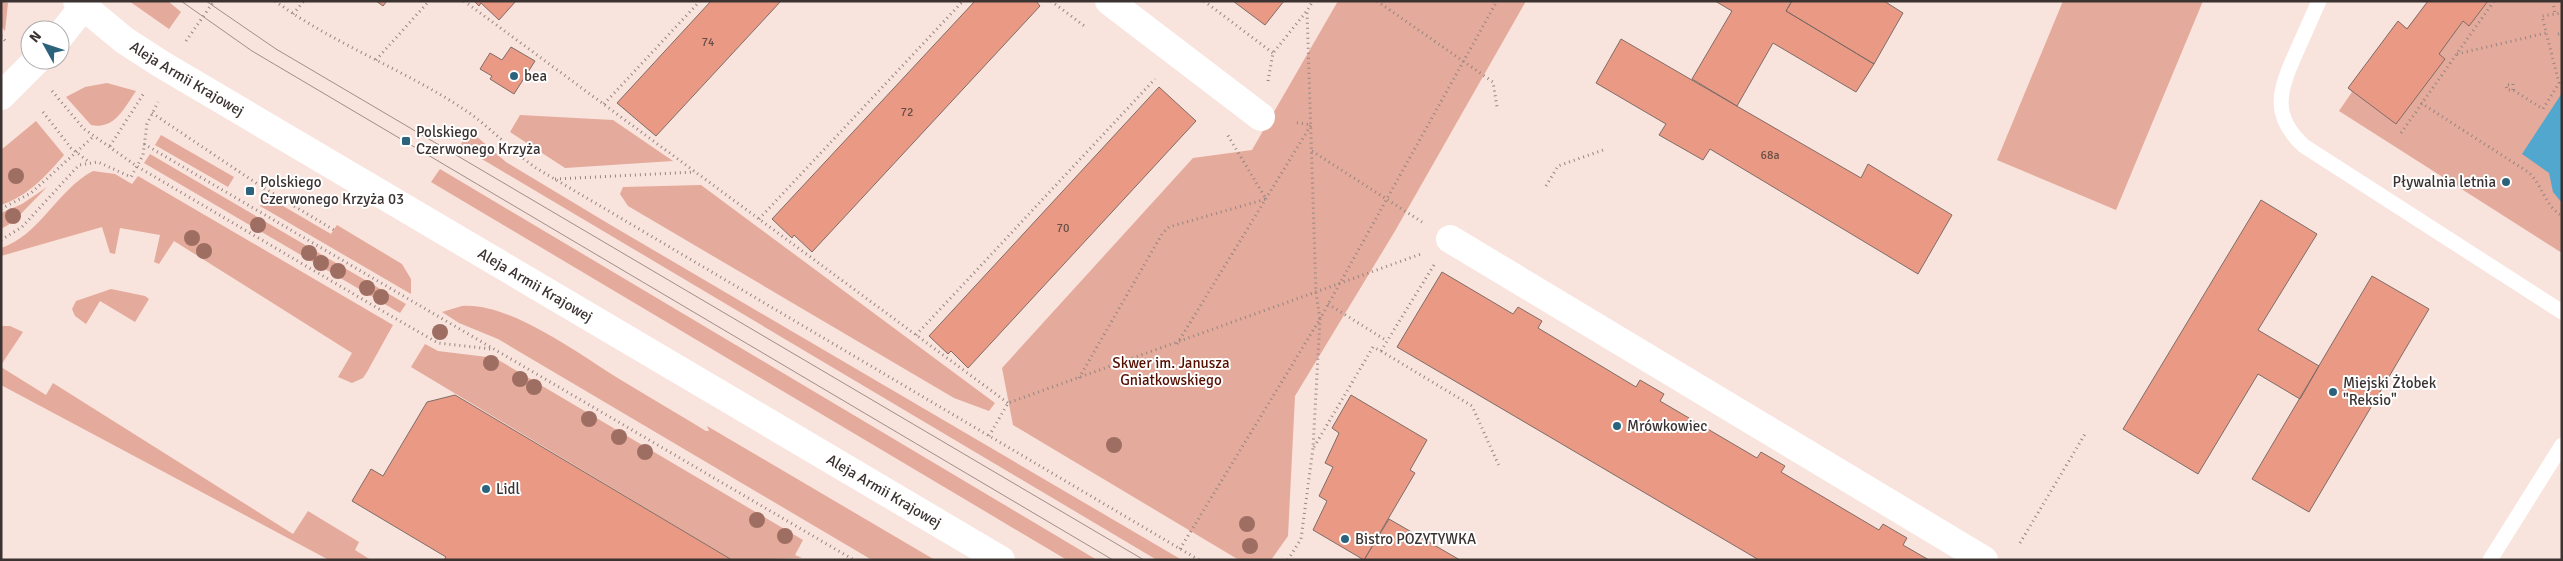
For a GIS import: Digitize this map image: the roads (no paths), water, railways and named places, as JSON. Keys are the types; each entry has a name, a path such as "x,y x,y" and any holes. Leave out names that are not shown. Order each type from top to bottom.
{"main road":[{"path":"1109,1 1261,117"},
{"path":"70,20 80,4"},
{"name":"Aleja Armii Krajowej","path":"80,4 124,40 162,64 1001,560"},
{"path":"1,96 27,70"},
{"path":"1439,245 1984,560"}],"lane":[{"path":"2319,1 2282,85 2280,104 2284,120 2293,135 2304,146 2562,312"},
{"path":"2490,560 2562,445"}],"water":[{"path":"2562,93 2562,203 2553,192 2549,173 2522,154"}],"tram line":[{"path":"181,1 252,51 1113,560"},
{"path":"206,1 276,49 1144,560"}],"place":[{"name":"bea","path":"514,76"},
{"name":"Polskiego Czerwonego Krzyża","path":"406,141"},
{"name":"Pływalnia letnia","path":"2506,182"},
{"name":"Polskiego Czerwonego Krzyża 03","path":"250,191"},
{"name":"Miejski Żłobek \"Reksio\"","path":"2333,392"},
{"name":"Mrówkowiec","path":"1617,426"},
{"name":"Lidl","path":"486,489"},
{"name":"Bistro POZYTYWKA","path":"1345,539"}],"park label":[{"name":"Skwer im. Janusza Gniatkowskiego","path":"1171,372"}]}
